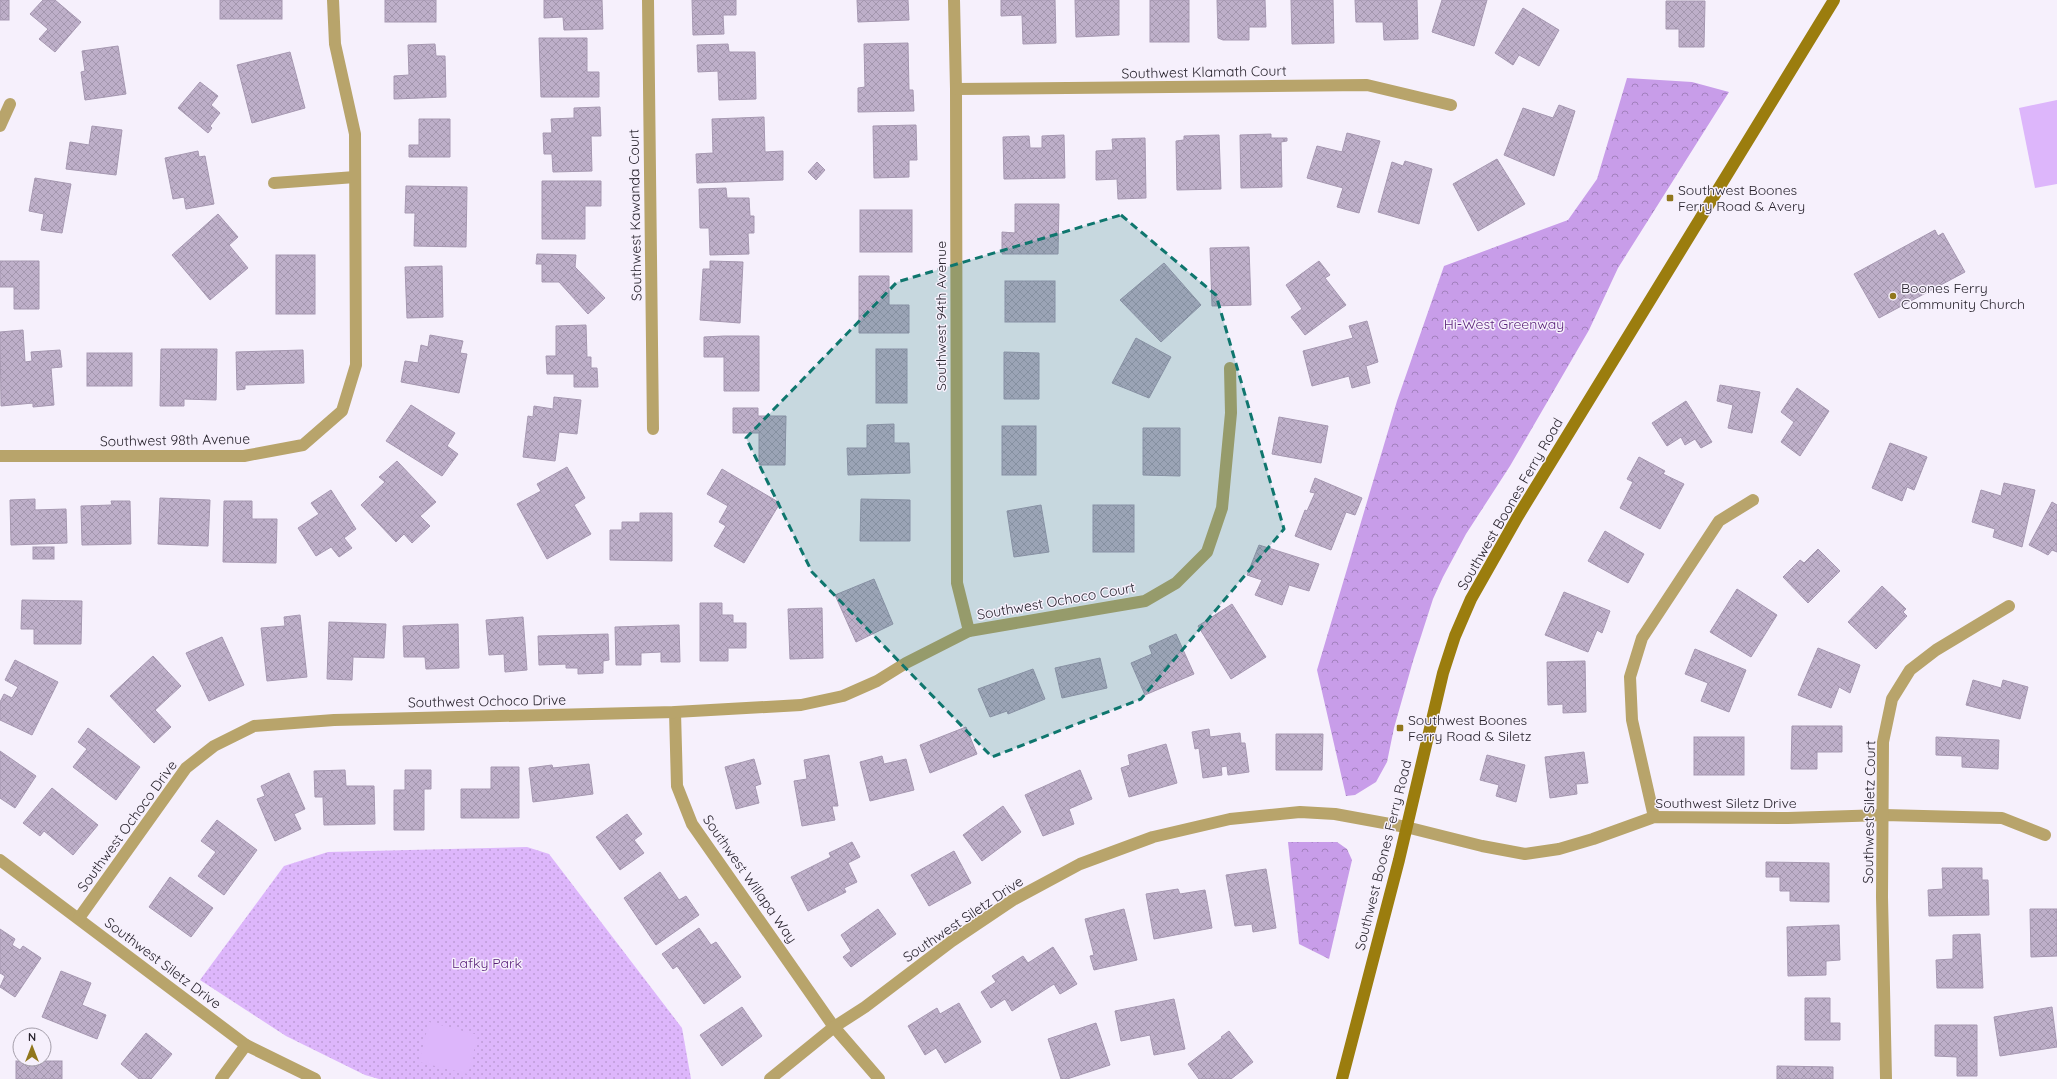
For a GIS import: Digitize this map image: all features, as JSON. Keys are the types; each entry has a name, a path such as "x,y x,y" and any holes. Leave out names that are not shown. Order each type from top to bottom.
{"main road":[{"name":"Southwest Boones Ferry Road","path":"1342,1079 1406,827 1443,673 1471,599 1518,516 1834,0"}],"street":[{"name":"Southwest 98th Avenue","path":"0,456 244,456 303,445 342,411 356,365 355,134 335,44 333,0"},
{"name":"Southwest Kawanda Court","path":"648,0 653,429"},
{"name":"Southwest 94th Avenue","path":"954,0 956,89 957,583 969,631"},
{"name":"Southwest Klamath Court","path":"956,89 1367,85 1451,104"},
{"path":"0,126 10,104"},
{"path":"274,183 355,177"},
{"name":"Southwest Ochoco Court","path":"969,631 1145,601 1176,584 1206,552 1222,508 1231,413 1230,368"},
{"path":"1654,817 1632,720 1630,676 1640,645 1658,613 1719,521 1753,500"},
{"name":"Southwest Siletz Court","path":"1886,1079 1882,897 1884,815 1883,742 1892,699 1910,670 1936,650 2009,606"},
{"name":"Southwest Ochoco Drive","path":"79,918 186,768 214,746 254,726 334,720 675,712 801,705 843,696 877,681 906,663 969,631"},
{"name":"Southwest Willapa Way","path":"675,712 677,786 692,824 834,1027 879,1079"},
{"name":"Southwest Siletz Drive","path":"770,1079 834,1027 865,1007 952,941 1013,900 1080,864 1153,837 1230,819 1300,812 1335,814 1406,827 1482,846 1525,854 1559,849 1580,843 1654,817 1788,818 1884,815 2002,818 2045,835"},
{"name":"Southwest Siletz Drive","path":"0,860 246,1045 315,1079"},
{"path":"221,1079 246,1045"}],"highlighted area":[{"path":"1121,215 1216,295 1284,529 1141,699 992,757 812,572 746,438 897,282"}],"green space":[{"name":"Hi-West Greenway","path":"1627,78 1692,82 1729,92 1618,268 1589,330 1510,466 1466,534 1433,599 1413,661 1394,728 1387,762 1376,782 1355,795 1346,796 1317,670 1397,401 1444,266 1568,220 1597,179"},
{"path":"2057,100 2057,184 2035,188 2019,108"},
{"path":"1288,842 1337,842 1347,849 1352,860 1329,959 1299,944"},
{"name":"Lafky Park","path":"527,847 549,854 682,1028 691,1079 379,1079 365,1075 286,1036 200,980 284,866 328,852"},
{"path":"429,1022 478,1035 468,1074 419,1062"}],"building":[{"path":"0,0 9,0 9,20 0,20"},
{"path":"43,0 55,0 81,22 55,52 39,39 48,29 30,14"},
{"path":"220,0 282,0 282,19 220,19"},
{"path":"385,0 436,0 436,22 385,22"},
{"path":"544,0 602,0 603,29 564,30 563,17 544,18"},
{"path":"692,0 736,0 736,15 723,15 724,34 693,35"},
{"path":"857,0 908,0 909,20 858,22"},
{"path":"1001,0 1055,0 1056,43 1023,44 1022,15 1001,16"},
{"path":"1075,0 1119,0 1119,35 1076,37"},
{"path":"1150,0 1189,0 1189,42 1150,42"},
{"path":"1217,0 1265,0 1266,27 1249,27 1249,40 1223,40 1218,38"},
{"path":"1291,0 1333,0 1334,43 1292,44"},
{"path":"1355,0 1417,0 1418,39 1384,40 1383,22 1356,22"},
{"path":"1442,0 1487,0 1474,46 1432,32"},
{"path":"1666,1 1705,1 1704,47 1679,47 1679,29 1666,29"},
{"path":"1523,8 1559,30 1539,66 1519,55 1513,65 1495,53"},
{"path":"539,38 587,38 587,72 599,72 599,97 541,97"},
{"path":"908,43 909,90 913,90 914,111 858,112 858,88 865,87 864,44"},
{"path":"435,44 436,56 445,56 446,97 394,99 394,76 409,75 408,45"},
{"path":"728,44 729,52 755,52 756,99 719,100 718,71 698,72 697,45"},
{"path":"118,46 126,94 85,100 81,72 85,71 82,51"},
{"path":"290,52 305,108 252,123 237,65"},
{"path":"200,82 218,96 211,105 220,113 210,126 212,128 208,133 178,108"},
{"path":"1559,105 1575,111 1554,176 1504,155 1523,108 1553,118"},
{"path":"600,107 601,136 591,136 592,171 553,172 552,154 544,154 543,133 552,133 551,119 574,118 574,108"},
{"path":"764,117 765,152 783,151 783,180 697,183 696,154 713,153 712,119"},
{"path":"419,119 450,119 450,157 409,157 409,145 419,145"},
{"path":"916,125 917,160 909,160 909,177 874,178 873,126"},
{"path":"92,126 122,130 116,175 66,169 70,142 89,145"},
{"path":"1347,133 1380,141 1359,213 1337,207 1343,188 1307,178 1317,146 1342,152"},
{"path":"1271,134 1271,138 1287,138 1287,141 1281,142 1282,187 1241,188 1240,135"},
{"path":"1064,135 1065,178 1004,179 1003,137 1029,136 1030,148 1042,148 1042,136"},
{"path":"1219,135 1221,189 1177,190 1176,141 1184,140 1184,136"},
{"path":"1145,138 1146,198 1118,199 1117,179 1096,180 1096,151 1113,150 1112,139"},
{"path":"198,151 199,157 205,156 214,204 186,209 184,197 173,199 165,158"},
{"path":"1497,159 1525,204 1478,231 1453,184"},
{"path":"1405,161 1432,169 1419,224 1378,212 1392,162 1403,166"},
{"path":"817,162 825,170 816,180 808,172"},
{"path":"35,178 71,184 62,233 41,230 44,214 29,211"},
{"path":"542,181 601,181 601,206 585,206 585,239 542,239"},
{"path":"406,186 467,187 466,247 414,246 415,213 405,213"},
{"path":"726,188 727,198 749,198 750,216 754,216 754,233 748,233 749,254 710,255 709,228 700,228 699,189"},
{"path":"1015,204 1059,204 1058,254 1002,254 1002,232 1015,233"},
{"path":"860,210 912,210 912,252 860,252"},
{"path":"218,214 238,237 229,245 248,268 210,300 172,255"},
{"name":"Boones Ferry Community Church","path":"1935,230 1938,236 1943,233 1965,272 1879,318 1854,274"},
{"path":"1249,247 1251,305 1212,306 1210,248"},
{"path":"537,254 576,255 575,267 605,298 588,314 559,282 542,282 542,264 536,264"},
{"path":"276,255 315,255 315,314 276,314"},
{"path":"0,261 39,261 39,309 14,309 14,287 0,287"},
{"path":"710,261 743,262 740,323 700,320 703,269 710,269"},
{"path":"1319,261 1330,275 1325,278 1346,305 1305,335 1291,317 1302,309 1286,285"},
{"path":"1164,263 1201,305 1161,342 1120,300"},
{"path":"442,266 443,317 407,318 405,267"},
{"path":"859,276 889,276 889,305 909,305 909,333 859,333"},
{"path":"1005,281 1055,281 1055,322 1005,322"},
{"path":"1367,321 1378,362 1366,366 1370,383 1352,388 1349,376 1312,386 1303,351 1353,338 1349,326"},
{"path":"586,325 587,357 591,357 591,368 597,368 598,387 574,387 574,374 547,374 546,356 556,356 556,326"},
{"path":"23,330 25,362 32,361 31,352 60,350 62,367 51,368 54,405 33,407 33,403 1,406 0,332"},
{"path":"430,335 463,341 460,353 467,354 459,393 401,382 405,361 418,363 421,345 428,347"},
{"path":"759,336 759,391 724,391 724,357 704,357 704,337"},
{"path":"1136,338 1171,357 1149,398 1112,383"},
{"path":"161,349 217,349 216,400 184,399 184,406 160,406"},
{"path":"876,349 907,349 907,403 876,403"},
{"path":"303,350 304,383 245,385 245,389 237,390 236,352"},
{"path":"1004,352 1039,353 1039,399 1004,399"},
{"path":"87,353 132,353 132,386 87,386"},
{"path":"1720,385 1760,392 1752,433 1728,428 1733,405 1717,401"},
{"path":"1797,388 1829,411 1800,456 1781,442 1794,422 1781,412"},
{"path":"554,397 581,400 577,434 559,432 555,461 523,457 528,416 533,417 534,406 553,409"},
{"path":"1686,401 1712,442 1701,448 1695,439 1685,445 1681,437 1667,446 1652,423"},
{"path":"411,405 455,433 447,446 458,454 442,476 386,441"},
{"path":"733,408 758,408 758,416 786,416 785,465 759,465 759,433 733,433"},
{"path":"1279,417 1328,426 1321,463 1272,454"},
{"path":"894,424 894,443 909,443 910,473 848,475 847,448 867,448 867,425"},
{"path":"1002,426 1036,426 1036,475 1002,475"},
{"path":"1143,428 1180,428 1180,476 1143,475"},
{"path":"1890,443 1927,457 1914,490 1907,487 1902,501 1872,488"},
{"path":"1639,457 1665,471 1663,474 1684,484 1660,529 1620,508 1633,482 1627,479"},
{"path":"397,461 436,502 420,516 430,526 412,543 404,534 396,542 361,505 385,482 379,477"},
{"path":"567,467 585,498 574,505 591,534 547,559 517,504 541,491 537,484"},
{"path":"722,469 780,503 744,563 714,546 726,526 719,522 728,506 707,494"},
{"path":"1315,478 1362,498 1355,515 1346,512 1331,550 1295,536 1305,510 1307,511 1315,493 1310,492"},
{"path":"2004,483 2035,490 2022,547 1993,537 1995,529 1972,522 1981,490 2001,496"},
{"path":"331,490 356,529 344,538 352,548 339,557 331,547 316,556 298,528 319,514 311,503"},
{"path":"160,498 210,500 208,546 158,544"},
{"path":"35,499 35,510 66,509 67,543 11,545 10,500"},
{"path":"861,499 910,500 910,541 860,541"},
{"path":"111,501 130,501 131,544 82,545 81,506 112,505"},
{"path":"224,501 252,501 252,519 277,519 276,563 223,562"},
{"path":"2052,502 2057,505 2057,552 2052,550 2048,555 2029,545"},
{"path":"1041,505 1049,552 1014,557 1007,511"},
{"path":"1093,505 1134,505 1134,552 1093,552"},
{"path":"640,513 672,513 672,561 610,560 610,530 622,530 622,522 640,522"},
{"path":"1605,531 1644,554 1628,583 1588,561"},
{"path":"1259,545 1319,564 1309,591 1289,585 1282,605 1255,595 1262,580 1247,575"},
{"path":"33,547 54,547 54,559 33,559"},
{"path":"1818,549 1840,571 1808,603 1783,577 1800,560 1804,563"},
{"path":"874,579 893,624 856,642 835,595"},
{"path":"1882,586 1906,609 1903,612 1907,616 1876,649 1848,622"},
{"path":"1737,589 1777,615 1751,657 1710,632"},
{"path":"1564,592 1610,611 1602,633 1597,630 1588,652 1545,635"},
{"path":"22,600 82,601 81,644 34,644 34,629 21,629"},
{"path":"700,603 722,603 722,615 733,615 733,623 746,623 746,648 728,648 728,661 700,661"},
{"path":"1232,604 1266,657 1231,679 1198,626"},
{"path":"822,608 823,658 790,659 788,609"},
{"path":"300,615 307,677 267,681 261,628 285,626 284,617"},
{"path":"523,617 527,670 505,672 504,654 489,655 486,620"},
{"path":"329,622 386,624 384,658 353,657 352,680 327,679"},
{"path":"458,624 459,668 426,669 425,657 404,657 403,626"},
{"path":"679,625 680,662 661,662 661,652 641,653 641,665 616,665 615,627"},
{"path":"608,634 609,660 603,661 603,673 578,674 578,668 566,668 566,664 539,665 538,636"},
{"path":"1176,634 1194,674 1145,695 1131,663 1152,654 1149,646"},
{"path":"222,637 244,685 209,701 186,653"},
{"path":"1818,648 1860,665 1850,693 1839,687 1831,708 1798,695"},
{"path":"1695,649 1746,670 1729,712 1701,701 1708,683 1685,674"},
{"path":"153,656 181,686 155,710 171,727 154,743 110,696"},
{"path":"1100,658 1107,688 1062,698 1055,668"},
{"path":"15,660 58,682 32,735 0,720 0,702 4,694 12,698 18,687 5,680"},
{"path":"1585,661 1586,712 1563,713 1563,704 1548,705 1547,662"},
{"path":"1033,669 1045,699 1008,714 1007,711 990,717 978,689"},
{"path":"1973,680 2001,688 2003,680 2028,687 2020,719 1966,705"},
{"path":"1792,726 1842,726 1842,752 1817,752 1817,769 1791,769"},
{"path":"966,727 977,754 930,773 920,745"},
{"path":"88,728 140,767 116,800 73,767 87,749 78,742"},
{"path":"1209,729 1210,737 1240,733 1241,743 1245,743 1249,772 1228,775 1227,766 1221,767 1222,775 1203,778 1199,748 1195,749 1192,732"},
{"path":"1276,734 1323,734 1322,770 1276,770"},
{"path":"1694,737 1744,737 1744,775 1694,775"},
{"path":"1936,737 1999,740 1998,769 1962,767 1962,756 1936,755"},
{"path":"1166,744 1177,783 1129,797 1121,768 1130,765 1128,755"},
{"path":"0,751 36,776 15,808 0,798"},
{"path":"1584,752 1588,783 1576,784 1577,794 1550,798 1545,757"},
{"path":"829,755 838,806 832,806 835,820 802,826 794,781 807,779 804,760"},
{"path":"1487,755 1525,765 1516,802 1496,796 1499,785 1480,780"},
{"path":"882,756 884,764 906,759 914,790 870,801 860,762"},
{"path":"754,759 761,784 755,786 759,803 736,809 725,767"},
{"path":"589,764 593,794 533,802 529,768 552,765 553,768"},
{"path":"491,767 519,767 519,818 461,818 461,789 491,789"},
{"path":"345,770 346,786 374,786 375,824 324,825 323,797 315,797 314,771"},
{"path":"405,770 431,770 431,789 424,789 424,830 394,830 394,790 405,790"},
{"path":"1080,770 1092,799 1069,809 1074,824 1043,836 1025,795"},
{"path":"289,773 305,809 294,814 301,829 275,841 257,799 265,796 261,786"},
{"path":"52,788 98,825 73,855 44,831 40,836 23,823"},
{"path":"1003,806 1021,832 982,861 963,835"},
{"path":"627,814 642,834 634,840 644,853 620,870 596,837"},
{"path":"217,820 257,850 224,895 198,876 216,852 201,841"},
{"path":"852,842 860,857 848,863 857,882 844,888 846,892 808,911 791,877 831,857 829,853"},
{"path":"954,851 971,883 929,906 911,875"},
{"path":"1766,862 1829,863 1829,902 1790,901 1790,891 1780,891 1780,877 1766,877"},
{"path":"1942,868 1982,868 1982,880 1988,880 1989,915 1929,916 1928,890 1943,889"},
{"path":"1266,869 1276,928 1253,932 1252,924 1235,926 1226,875"},
{"path":"660,872 679,900 686,896 699,915 656,945 624,898"},
{"path":"170,877 213,908 191,937 149,907"},
{"path":"1178,889 1180,894 1205,890 1212,928 1154,939 1146,894"},
{"path":"878,909 896,934 851,967 843,957 851,951 841,935"},
{"path":"1124,909 1137,960 1094,970 1090,956 1094,955 1085,919"},
{"path":"2030,909 2057,909 2057,956 2031,957"},
{"path":"1839,925 1840,960 1826,961 1826,975 1788,976 1787,927"},
{"path":"699,928 711,945 716,942 741,977 704,1004 677,966 673,969 662,954"},
{"path":"0,929 15,939 12,945 20,950 23,946 41,958 15,997 0,987 5,976 0,973"},
{"path":"1980,934 1983,988 1937,988 1936,960 1953,959 1953,935"},
{"path":"1053,947 1077,984 1060,994 1054,984 1012,1011 1005,999 991,1008 981,992 996,982 992,976 1023,956 1028,963"},
{"path":"61,971 91,983 82,1005 106,1015 97,1039 42,1017"},
{"path":"1805,998 1830,998 1830,1023 1840,1023 1840,1040 1805,1040"},
{"path":"1174,999 1185,1049 1154,1055 1150,1035 1121,1041 1115,1011"},
{"path":"959,1003 981,1042 945,1063 936,1048 925,1055 908,1026 937,1008 940,1014"},
{"path":"742,1007 762,1036 722,1066 700,1035"},
{"path":"2052,1007 2057,1047 2000,1056 1994,1017"},
{"path":"1096,1023 1110,1065 1067,1079 1061,1079 1048,1039"},
{"path":"1935,1025 1977,1025 1977,1076 1957,1076 1957,1057 1935,1056"},
{"path":"1229,1031 1253,1062 1231,1079 1199,1079 1188,1064"},
{"path":"146,1033 172,1054 151,1079 139,1079 121,1064"},
{"path":"52,1061 62,1061 62,1079 16,1079 16,1067 52,1067"},
{"path":"1777,1066 1833,1067 1833,1079 1777,1079"}],"place":[{"name":"Southwest Boones Ferry Road & Avery","path":"1670,198"},
{"name":"Boones Ferry Community Church","path":"1893,296"},
{"name":"Southwest Boones Ferry Road & Siletz","path":"1400,728"}]}
